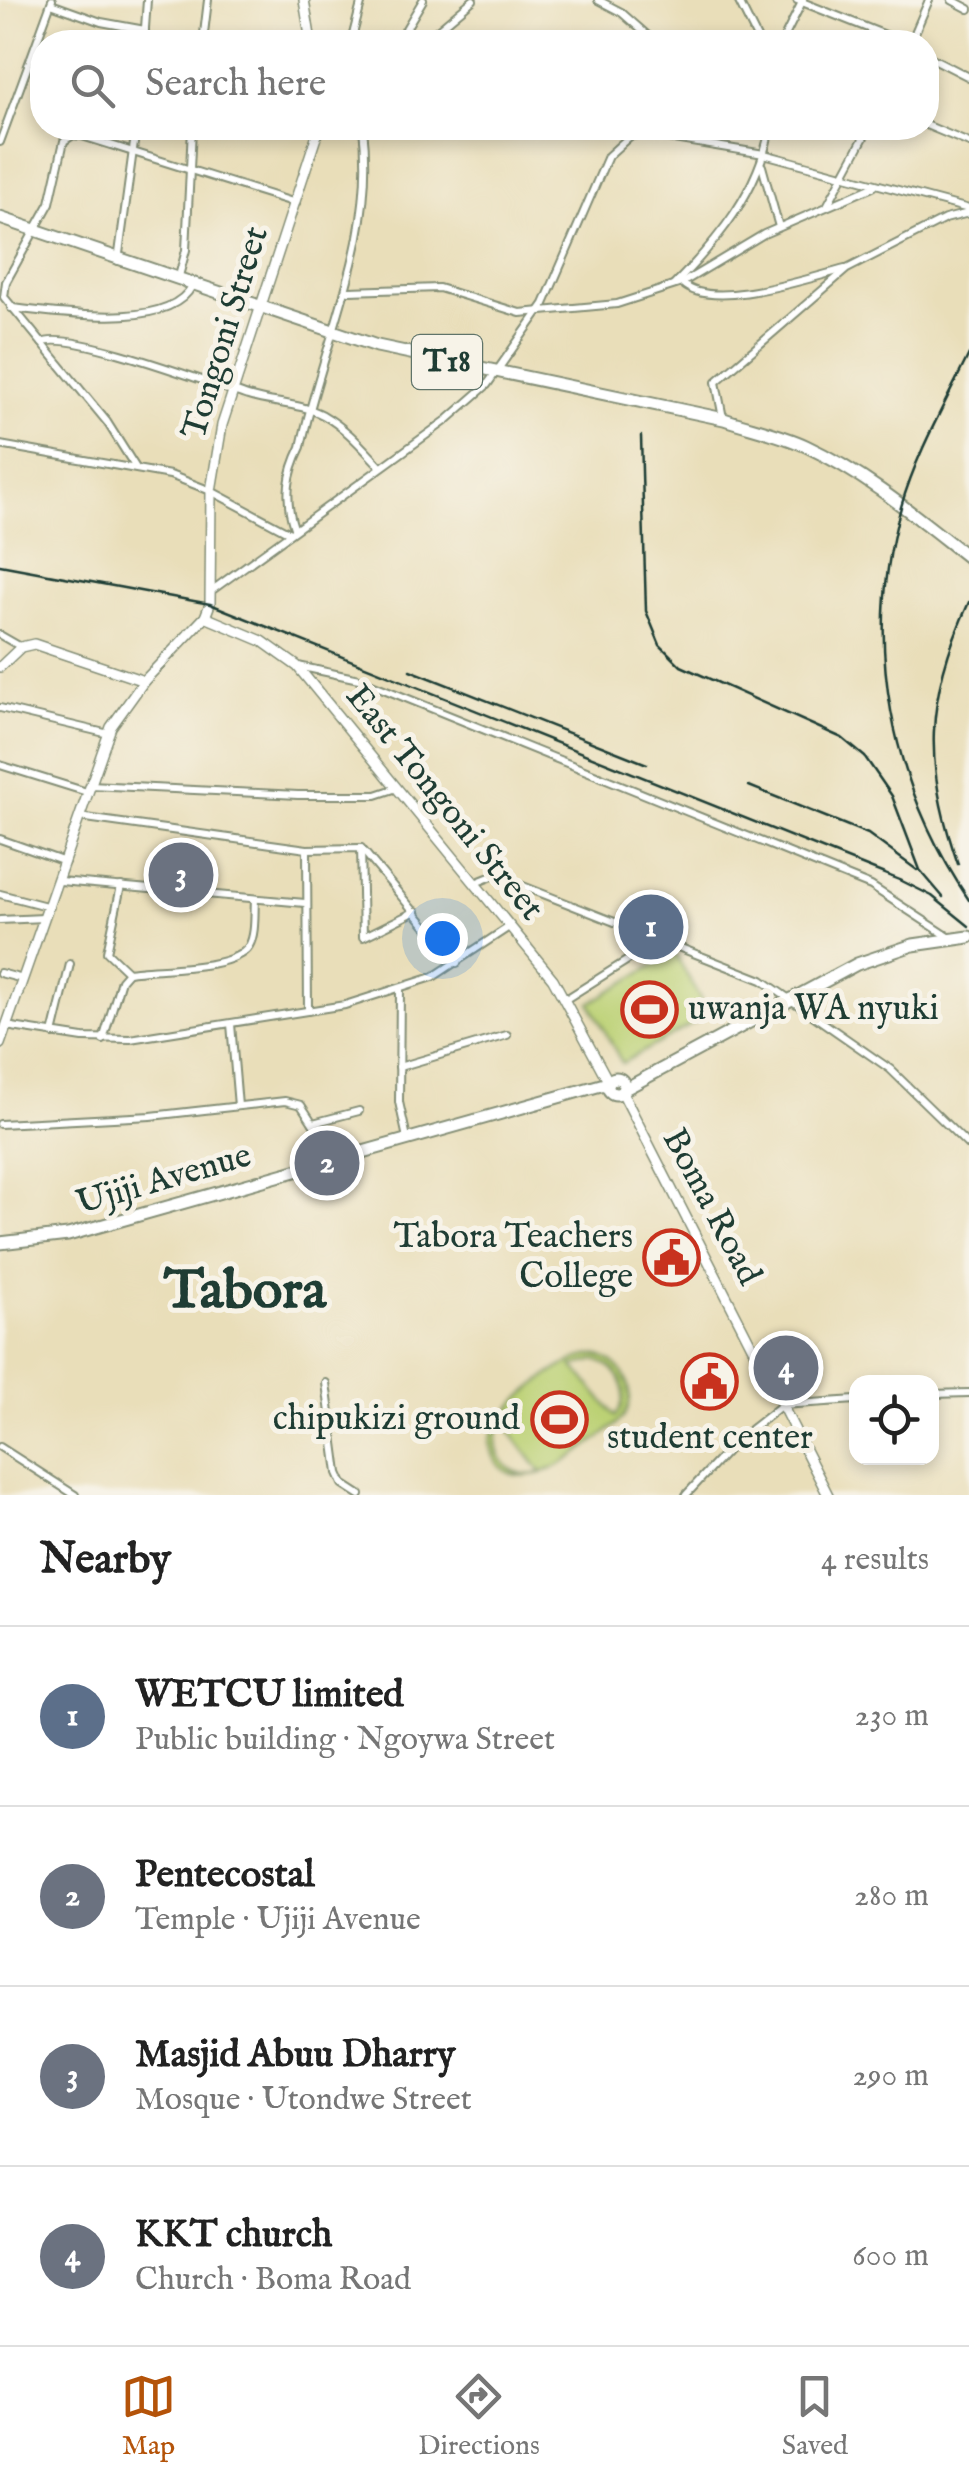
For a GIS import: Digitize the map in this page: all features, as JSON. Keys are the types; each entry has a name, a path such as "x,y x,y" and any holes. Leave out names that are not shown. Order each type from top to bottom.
{"highway":[{"name":"T18","path":"0,218 118,262 334,333 496,374 724,419 804,446 830,459 969,558"},
{"path":"616,1088 643,1080 882,954 969,937"},
{"name":"Ujiji Avenue","path":"0,1246 33,1243 192,1202 335,1157 573,1094 616,1088"}],"street":[{"path":"42,30 52,2 101,22 145,30 147,0"},
{"path":"204,30 208,0"},
{"path":"304,0 309,30"},
{"path":"354,30 362,0"},
{"path":"405,30 423,0"},
{"path":"437,30 473,0"},
{"path":"598,0 622,12 642,30"},
{"path":"738,0 754,30"},
{"path":"787,30 801,0 874,30"},
{"path":"916,30 929,0"},
{"path":"952,0 969,10"},
{"path":"0,142 30,61"},
{"path":"939,62 969,77"},
{"path":"939,130 969,143"},
{"path":"66,140 50,203 6,282 4,297 107,422 136,468"},
{"path":"96,140 296,203"},
{"path":"118,262 135,140"},
{"path":"178,280 186,250 190,140"},
{"name":"Tongoni Street","path":"205,617 210,592 215,458 232,389 315,140"},
{"path":"291,530 291,465 301,447 349,291 366,170 365,140"},
{"path":"210,592 447,420 496,374 538,313 608,156 626,140"},
{"path":"680,140 764,154 969,211"},
{"path":"678,284 742,205 762,164 767,140"},
{"path":"827,206 862,140"},
{"path":"762,164 779,227"},
{"path":"349,291 440,288 505,309 538,313 617,304 678,284 779,227 874,187"},
{"path":"724,419 716,395 720,378 847,269 945,219 969,211"},
{"path":"678,284 698,292 733,293 847,269"},
{"path":"11,308 142,313 174,305 192,286"},
{"path":"42,343 52,339 87,345 310,410 352,434 380,466"},
{"path":"0,446 136,468 212,491 291,530"},
{"path":"0,1044 3,1024 48,918 109,734 144,680 205,617"},
{"name":"East Tongoni Street","path":"205,617 262,641 297,666 566,998 602,1065"},
{"path":"0,636 21,647 51,647 144,680"},
{"path":"0,667 21,647"},
{"path":"297,666 359,679 871,886 951,938"},
{"path":"0,708 109,734"},
{"path":"0,764 88,789 376,794 394,789"},
{"path":"79,817 308,849 361,848 458,962"},
{"path":"0,840 66,862"},
{"path":"361,848 363,936 416,911"},
{"path":"308,849 308,1011"},
{"path":"476,884 495,876 762,980 794,998 890,1068 969,1146"},
{"path":"60,881 305,903"},
{"path":"121,886 107,952 128,972"},
{"path":"0,894 51,907"},
{"path":"104,1040 121,980 128,972 214,963 240,955 252,939 255,899"},
{"path":"0,920 48,918"},
{"path":"3,1024 104,1040 308,1011 400,990 458,962 510,926"},
{"path":"566,998 658,941"},
{"path":"53,1034 70,964"},
{"path":"0,973 24,979"},
{"path":"400,990 399,1102 407,1138"},
{"path":"231,1024 238,1106"},
{"path":"399,1067 507,1035"},
{"name":"Boma Road","path":"602,1065 828,1495"},
{"path":"0,1124 151,1116 294,1102 335,1157"},
{"path":"313,1123 360,1111"},
{"path":"326,1383 338,1473 343,1484 360,1495"},
{"path":"939,1394 969,1393"},
{"path":"686,1495 736,1442 782,1405 849,1400"},
{"path":"0,1447 75,1495"}],"green space":[{"name":"uwanja WA nyuki","path":"675,953 709,1015 622,1063 590,1003"},
{"name":"chipukizi ground","path":"596,1355 621,1371 630,1397 623,1417 580,1452 541,1472 502,1422 497,1433 498,1454 510,1469 531,1475 515,1474 504,1469 495,1459 490,1443 503,1416 550,1374 583,1357","holes":["595,1360 612,1369 622,1382 623,1399 616,1416 573,1366"]}],"railway":[{"path":"969,354 907,487 890,558 884,610 891,711 903,761 920,809 969,900"},
{"path":"641,436 646,611 660,645 681,666 842,738 865,757 892,796 920,870 943,897"},
{"path":"0,565 210,604 902,881 932,896 969,926"},
{"path":"958,864 939,795 934,732 944,670 969,602"},
{"path":"410,670 647,764"},
{"path":"749,786 868,834 917,870"}],"place":[{"name":"Masjid Abuu Dharry","path":"181,875"},
{"name":"WETCU limited","path":"651,927"},
{"name":"uwanja WA nyuki","path":"649,1009"},
{"name":"Pentecostal","path":"327,1163"},
{"name":"Tabora Teachers College","path":"672,1257"},
{"name":"KKT church","path":"786,1368"},
{"name":"student center","path":"710,1382"},
{"name":"chipukizi ground","path":"559,1419"}],"district":[{"name":"Tabora","path":"245,1292"}]}
